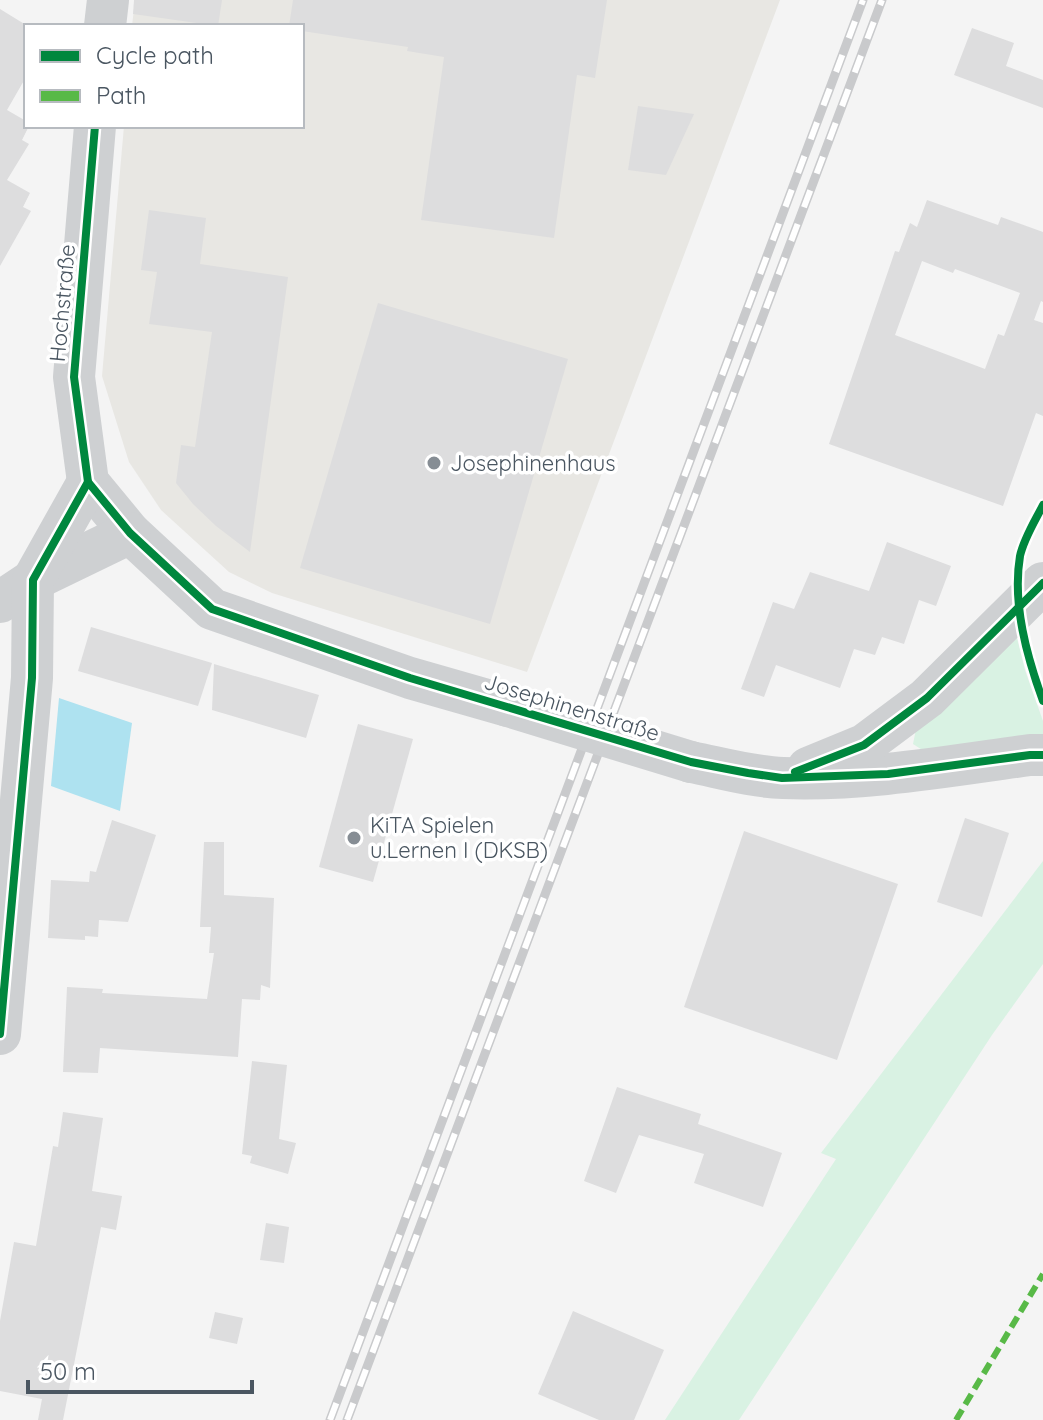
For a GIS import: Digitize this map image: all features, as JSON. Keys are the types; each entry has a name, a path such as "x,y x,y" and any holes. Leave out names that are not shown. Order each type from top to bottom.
{"street":[{"path":"105,24 108,0"},
{"name":"Hochstraße","path":"88,482 74,377 95,128"},
{"path":"0,1034 32,678 16,591 88,482 130,533 16,591"},
{"name":"Josephinenstraße","path":"130,533 212,609 410,678 691,762 782,778 888,774 1043,755"},
{"path":"782,778 864,745 927,698 1043,583"}],"shaded area":[{"path":"135,0 780,0 527,672 272,593 229,572 161,510 129,462 102,376 124,128 304,128 304,24 132,24"}],"green space":[{"path":"1017,638 1043,721 1043,737 927,753 913,744 916,729"},
{"path":"1043,861 1043,964 992,1035 739,1420 665,1420 836,1159 821,1153"}],"water":[{"path":"59,698 132,723 120,811 51,786"}],"building":[{"path":"134,0 222,0 218,24 133,14"},
{"path":"293,0 607,0 595,78 577,75 554,238 421,220 444,57 407,51 408,47 304,31 304,24 289,24"},
{"path":"0,9 24,24 24,80 7,110 24,120 24,128 28,128 22,140 29,144 7,180 30,193 23,207 31,211 0,266"},
{"path":"972,28 1014,43 1006,66 1043,80 1043,108 954,75"},
{"path":"638,106 694,114 666,175 628,170"},
{"path":"927,200 998,225 1001,217 1043,232 1043,302 1034,320 1043,323 1043,416 1036,413 1003,506 829,444 895,251 899,252 910,223 917,227","holes":["922,261 953,273 955,269 1020,293 1004,336 998,334 985,369 895,335"]},
{"path":"149,210 206,218 200,264 288,277 250,552 216,526 176,483 181,445 195,447 212,332 149,324 157,272 141,270"},
{"name":"Josephinenhaus","path":"378,303 568,359 490,624 300,568"},
{"path":"887,542 951,566 936,606 919,600 904,644 882,637 875,655 854,649 840,688 776,665 764,697 741,689 773,602 794,609 810,572 869,591"},
{"path":"91,627 212,663 198,706 78,671"},
{"path":"214,664 319,695 306,738 212,710"},
{"path":"358,724 413,739 373,882 319,867"},
{"path":"965,818 1009,833 982,917 937,902"},
{"path":"112,820 156,835 128,922 99,920 98,937 85,936 85,940 48,938 51,880 89,882 90,871 96,872"},
{"path":"744,831 898,884 837,1060 684,1007"},
{"path":"204,842 224,842 224,895 274,898 270,988 261,985 260,1000 242,999 238,1057 100,1048 98,1073 63,1072 67,987 103,989 102,993 207,999 214,953 209,953 211,927 200,927"},
{"path":"252,1061 287,1065 279,1139 296,1143 288,1174 250,1163 252,1156 242,1154"},
{"path":"617,1087 701,1114 698,1124 782,1153 763,1207 694,1183 704,1154 639,1135 616,1193 584,1181"},
{"path":"63,1112 103,1118 92,1191 122,1196 116,1230 101,1227 63,1420 38,1420 42,1399 0,1391 0,1321 14,1242 36,1246 53,1146 58,1147"},
{"path":"266,1223 289,1227 284,1263 260,1260"},
{"path":"573,1311 664,1350 634,1420 599,1420 538,1394"},
{"path":"215,1312 243,1318 237,1344 209,1338"}],"railway":[{"path":"330,1420 863,0"},
{"path":"347,1420 882,0"}],"marked path":[{"path":"956,1420 1043,1274"}],"cycle path":[{"path":"95,128 74,377 88,482 130,533 212,609 410,678 691,762 748,773 782,778 888,774 1043,755"},
{"path":"0,1034 32,678 33,580 88,482"},
{"path":"1043,505 1022,549 1018,574 1020,611 1027,648 1043,701"},
{"path":"795,772 864,745 927,698 1043,583"}],"place":[{"name":"Josephinenhaus","path":"434,463"},
{"name":"KiTA Spielen u.Lernen I (DKSB)","path":"354,838"}]}
